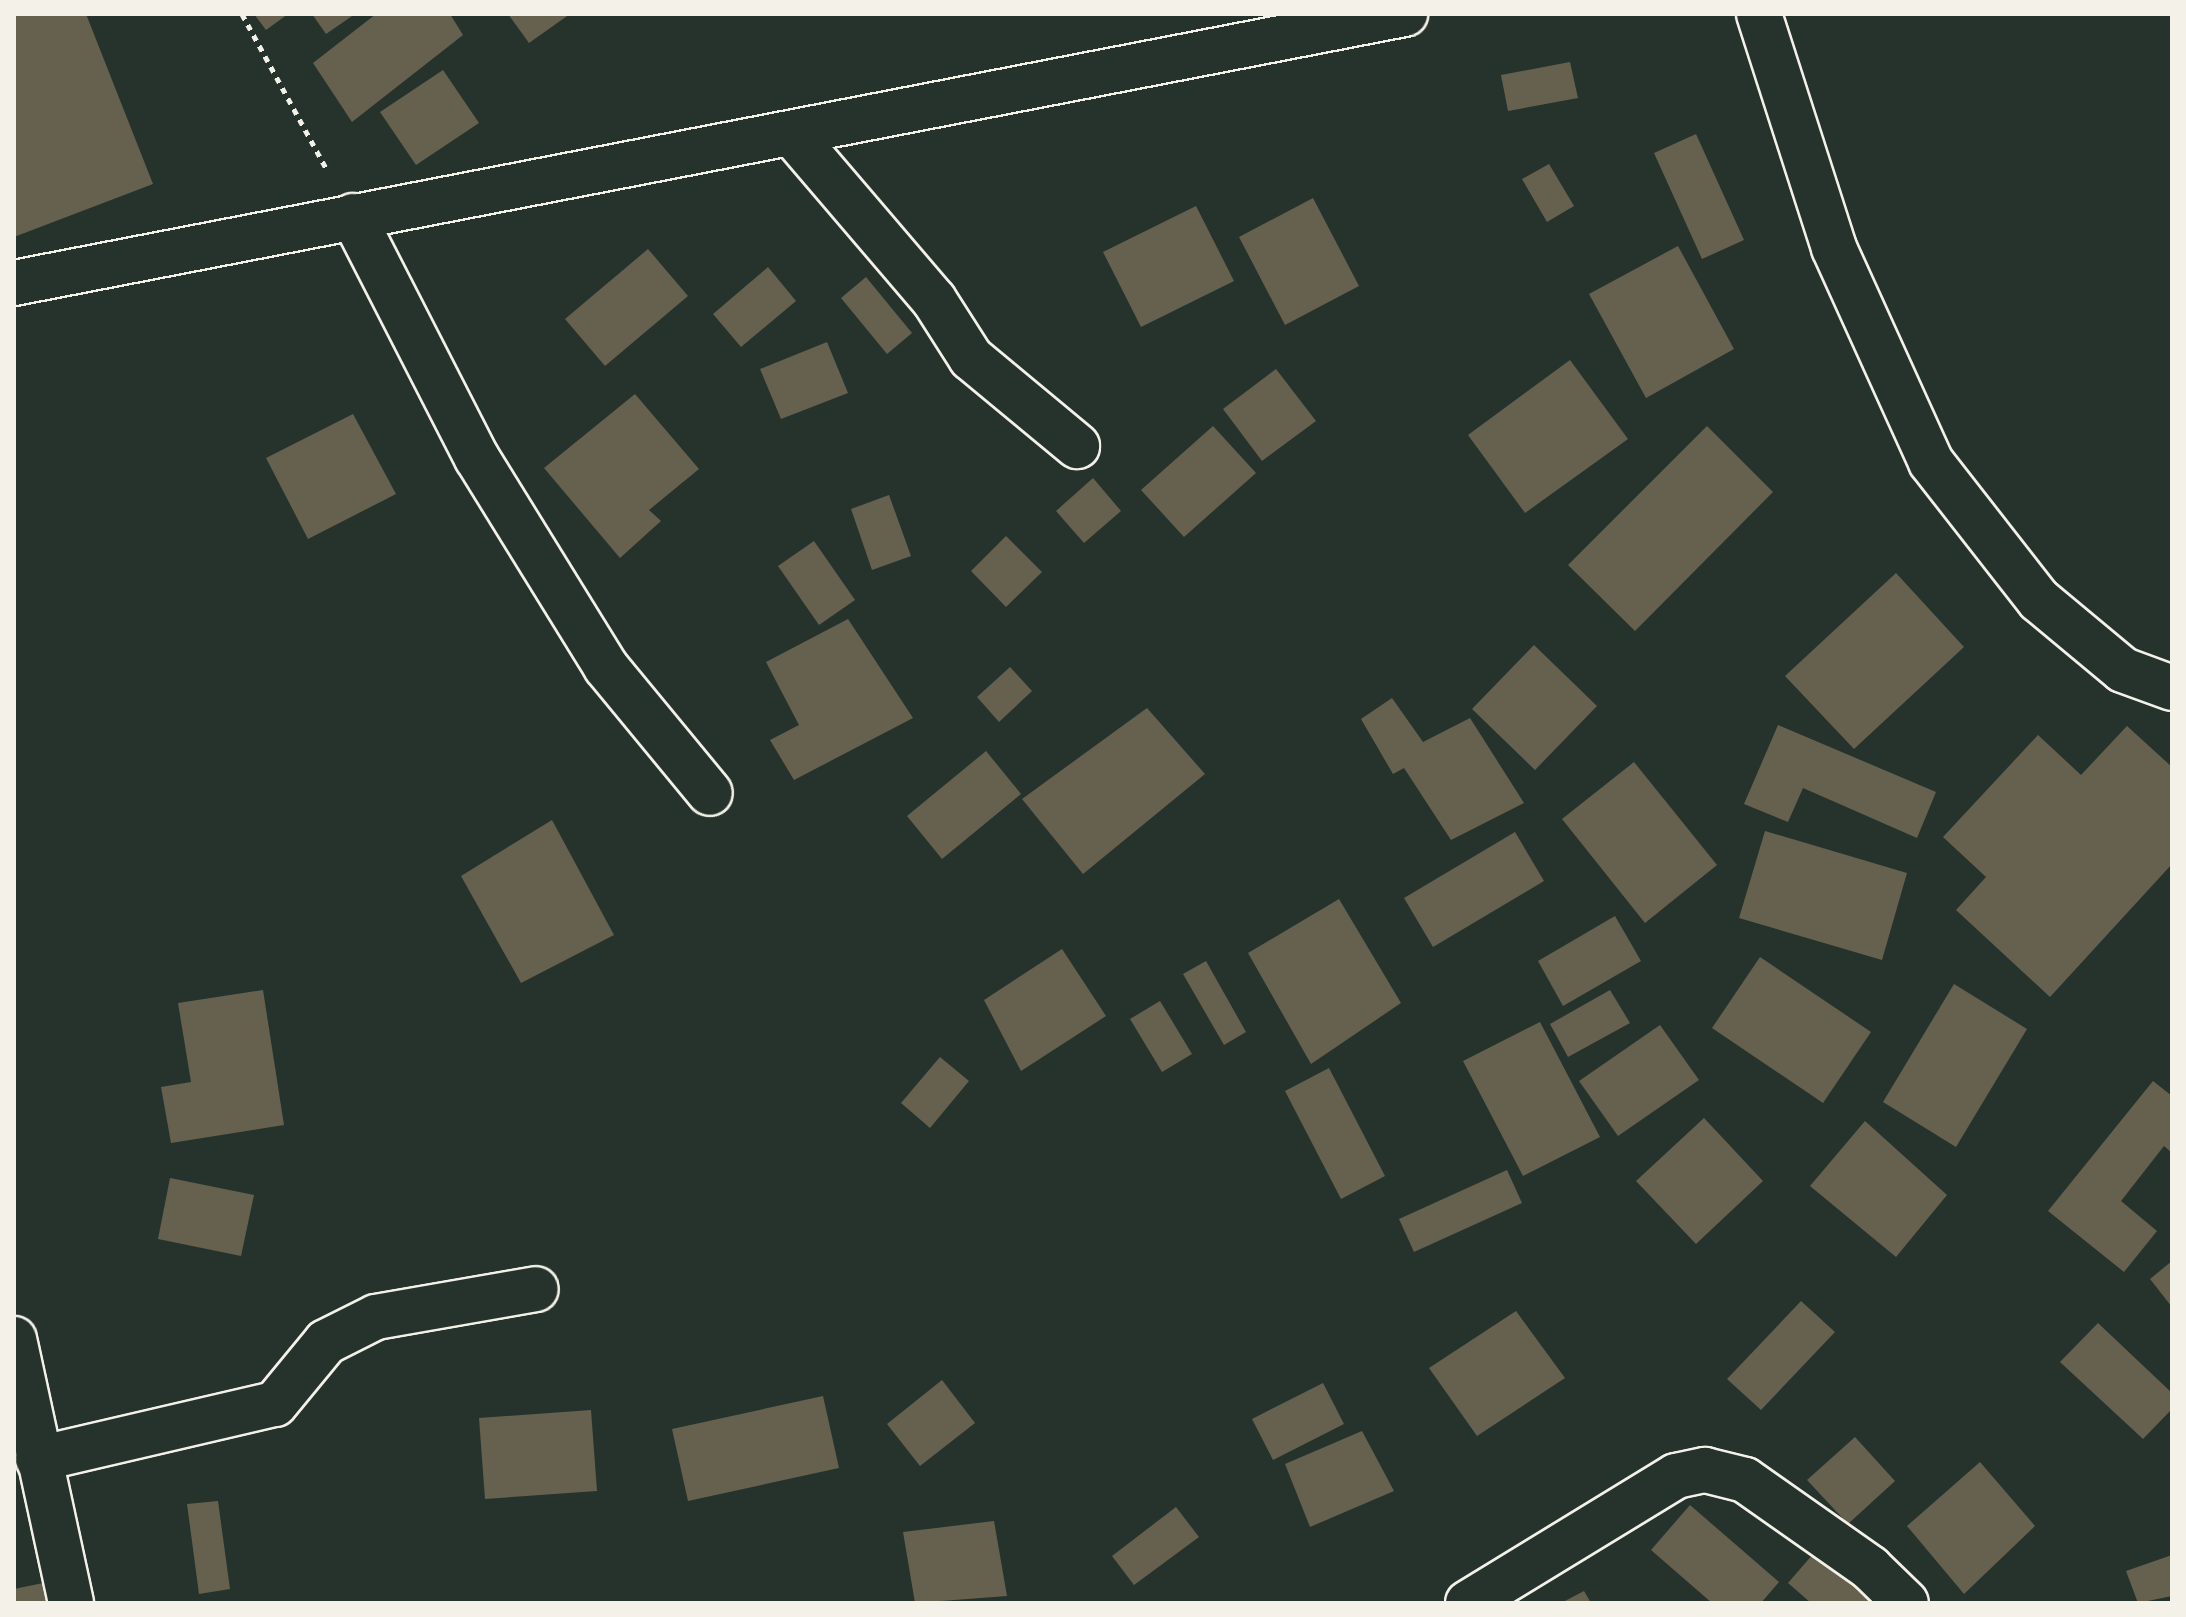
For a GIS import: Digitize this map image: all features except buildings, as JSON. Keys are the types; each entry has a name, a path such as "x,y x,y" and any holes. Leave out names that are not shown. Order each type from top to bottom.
{"street":[{"path":"14,283 353,216 793,135 1405,14"},
{"path":"1759,14 1834,248 1931,462 2039,600 2123,670 2172,688"},
{"path":"793,135 934,300 971,358 1077,446"},
{"path":"353,216 477,458 598,654 710,793"},
{"path":"38,1459 275,1404 326,1342 376,1317 536,1289"},
{"path":"14,1339 71,1603"},
{"path":"1468,1603 1676,1476 1705,1470 1745,1480 1870,1568 1906,1603"}],"path":[{"path":"242,14 353,216"}]}
